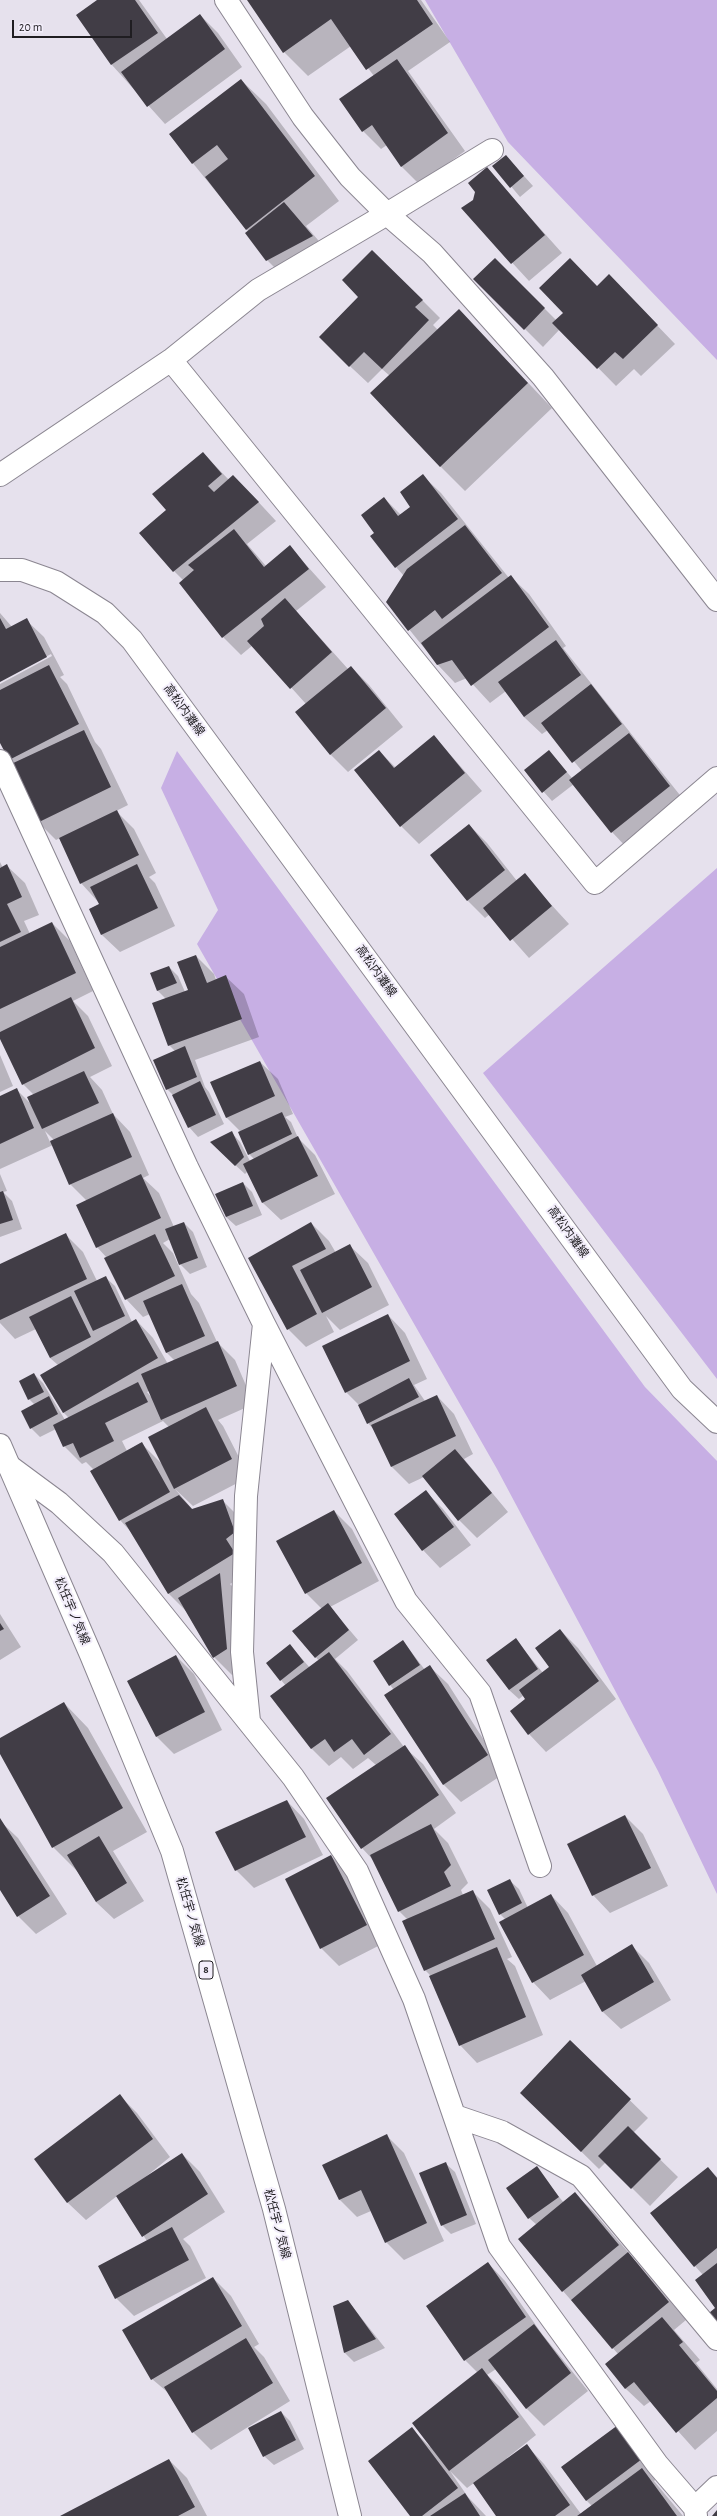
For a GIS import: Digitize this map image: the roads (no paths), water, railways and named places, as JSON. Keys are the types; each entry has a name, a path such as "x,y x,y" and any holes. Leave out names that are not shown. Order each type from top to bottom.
{"street":[{"path":"226,0 303,117 350,177 387,214 432,253 543,377 717,600"},
{"path":"0,475 171,360 258,290 492,150"},
{"path":"171,360 595,883 717,778"},
{"name":"高松内灘線","path":"0,570 22,570 56,582 105,613 132,640 682,1389 717,1422"},
{"path":"0,761 184,1160 264,1324 406,1602 480,1693 540,1866"},
{"path":"249,1722 242,1652 246,1496 264,1324"},
{"name":"松任宇ノ気線","path":"0,1446 91,1655 172,1851 274,2209 350,2516"},
{"path":"10,1466 59,1502 113,1553 293,1777 357,1871 414,1999 499,2246 657,2464 695,2512 717,2487"},
{"path":"455,2116 502,2132 582,2176 717,2339"}]}
